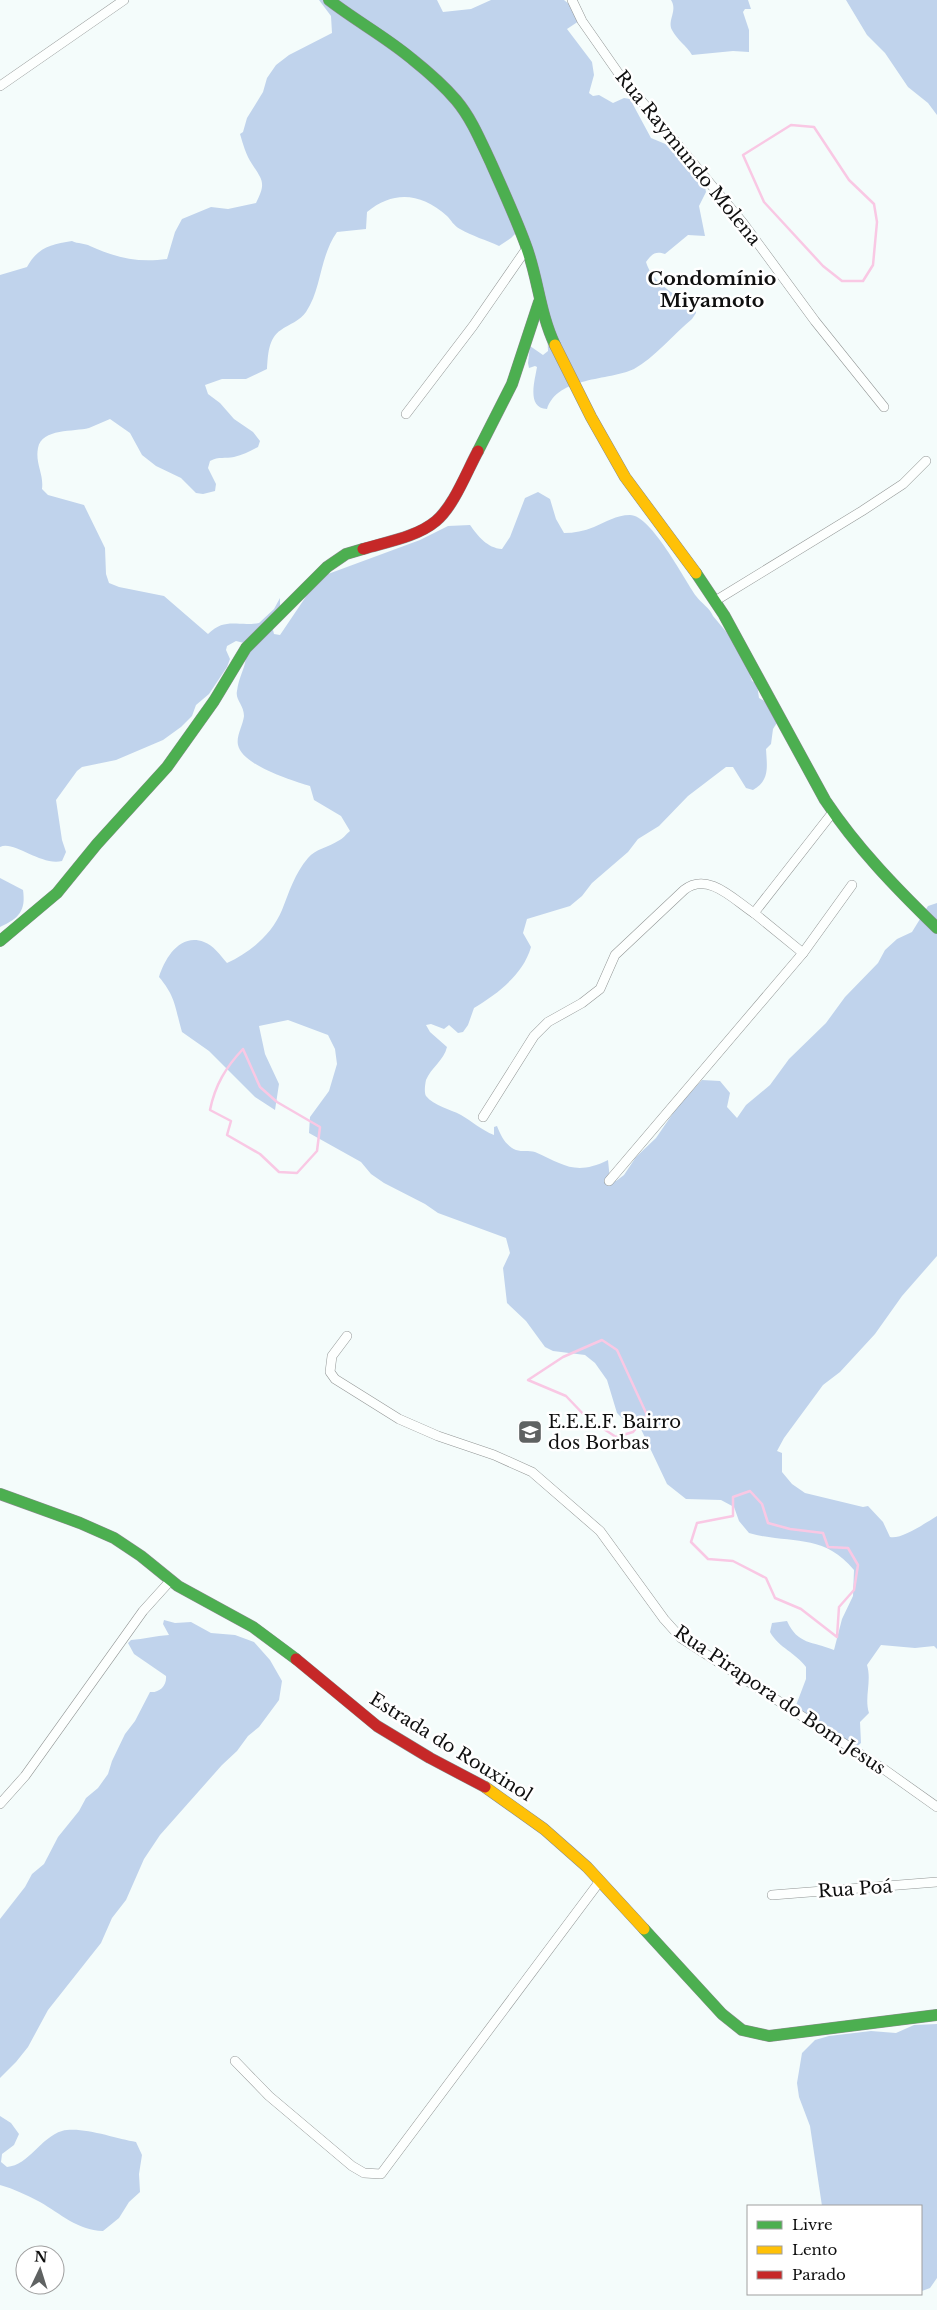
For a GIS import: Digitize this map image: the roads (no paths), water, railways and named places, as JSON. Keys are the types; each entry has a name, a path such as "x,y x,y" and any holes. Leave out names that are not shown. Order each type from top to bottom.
{"street":[{"path":"0,86 124,0"},
{"path":"329,0 354,20 408,55 456,100 476,131 516,219 527,248 538,302 553,340 591,417 625,477 715,601 833,812 892,885 937,928"},
{"name":"Rua Raymundo Molena","path":"572,0 582,21 619,74 743,223 815,321 884,407"},
{"path":"406,414 467,334 527,248"},
{"path":"0,941 36,913 57,893 97,844 167,768 214,701 246,648 281,611 327,567 346,554 421,531 437,521 451,502 512,384 538,302"},
{"path":"715,601 903,484 926,461"},
{"path":"754,913 833,812"},
{"path":"483,1117 534,1036 548,1022 582,1003 600,989 615,956 691,885 707,883 715,887 754,913 804,953"},
{"path":"609,1181 804,953 852,885"},
{"name":"Rua Pirapora do Bom Jesus","path":"346,1336 332,1356 330,1372 335,1379 400,1419 438,1436 494,1455 532,1472 600,1531 664,1619 682,1638 821,1728 937,1807"},
{"name":"Estrada do Rouxinol","path":"0,1494 80,1523 114,1538 141,1556 171,1580 265,1635 377,1726 513,1806 544,1828 600,1881 722,2014 742,2030 769,2036 937,2015"},
{"path":"0,1804 25,1776 143,1611 171,1580"},
{"path":"235,2061 269,2096 352,2166 364,2173 381,2174 600,1881"},
{"name":"Rua Poá","path":"772,1895 937,1882"}],"waterway":[{"path":"791,125 814,127 849,180 874,204 877,222 873,265 863,281 842,281 823,266 764,202 743,155 791,125"},
{"path":"243,1049 260,1087 277,1102 320,1127 317,1151 297,1173 279,1172 260,1154 227,1135 231,1121 210,1110 222,1077 243,1049"},
{"path":"602,1340 617,1350 647,1415 633,1432 616,1437 587,1418 566,1396 528,1380 563,1357 602,1340"},
{"path":"750,1491 762,1504 768,1523 790,1529 823,1533 828,1547 848,1548 858,1565 854,1590 839,1607 837,1637 801,1609 775,1598 766,1578 733,1561 708,1559 691,1542 697,1523 733,1516 733,1497 750,1491"}],"place":[{"name":"E.E.E.F. Bairro dos Borbas","path":"530,1432"}],"district":[{"name":"Condomínio Miyamoto","path":"712,289"}]}
